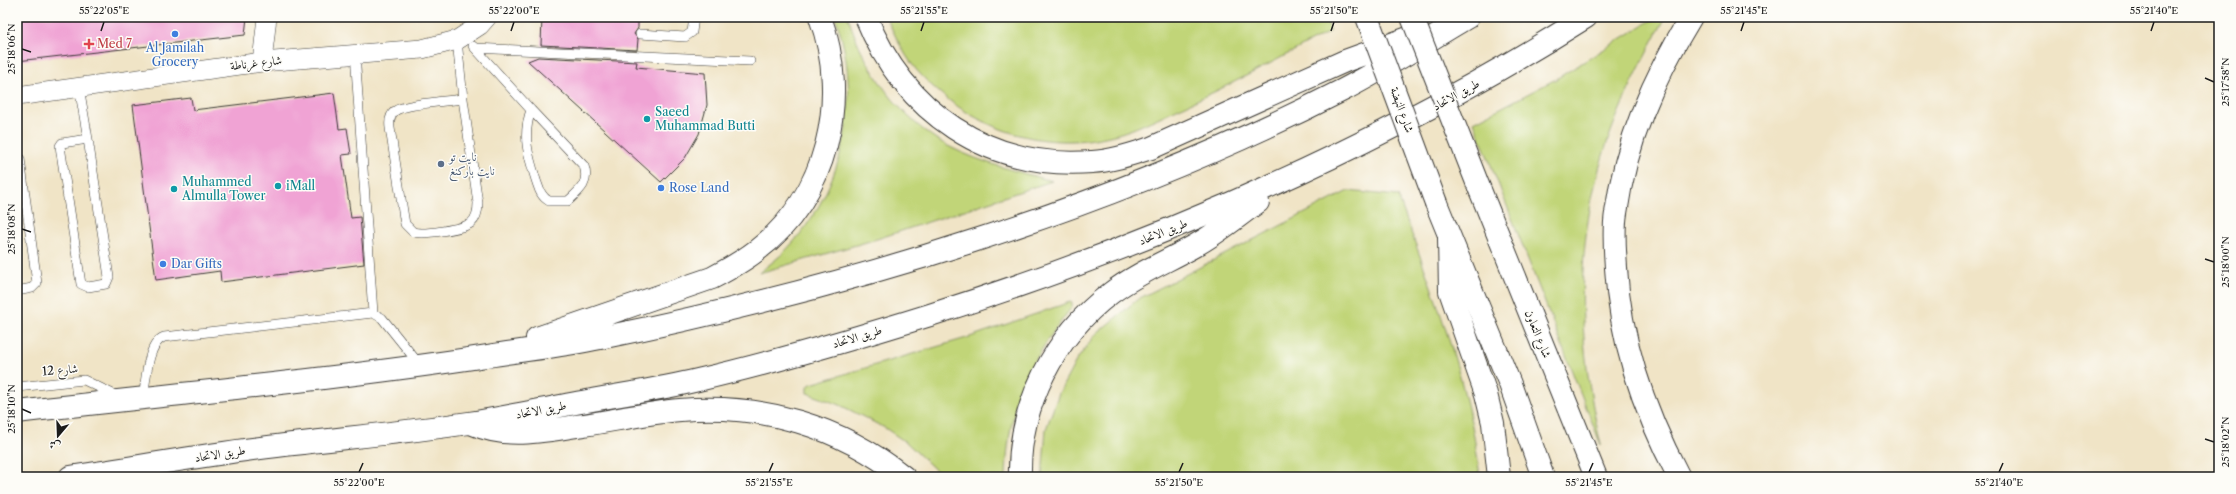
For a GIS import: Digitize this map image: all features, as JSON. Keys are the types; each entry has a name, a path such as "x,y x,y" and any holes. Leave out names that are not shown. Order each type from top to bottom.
{"main road":[{"path":"483,356 712,278 751,254 776,233 808,191 819,167 832,123 834,90 833,64 828,38 820,17"},
{"path":"866,17 887,62 905,86 926,107 950,126 976,141 1004,152 1033,160 1063,163 1093,162 1123,157 1151,148 1346,61 1468,17"},
{"name":"شارع النهضة","path":"1367,17 1450,238"},
{"name":"شارع التعاون","path":"1412,17 1596,477"},
{"path":"17,412 421,367 596,339 785,296 880,270 1113,192 1270,126 1346,89 1468,17"},
{"name":"طريق الاتحاد","path":"70,477 242,450 470,423 695,381 794,356 888,328 1004,292 1104,256 1201,217 1296,175 1409,121 1518,60 1586,17"},
{"path":"1679,477 1648,413 1627,348 1616,282 1615,214 1627,158 1643,107 1665,59 1691,17"},
{"path":"1020,477 1023,440 1029,411 1039,384 1052,358 1069,334 1089,312 1111,293 1135,276 1207,239 1296,175"},
{"path":"1450,238 1450,290 1486,394 1493,423 1499,477"},
{"path":"1450,238 1510,384 1543,477"},
{"path":"470,423 485,429 502,433 529,433 680,410 714,409 748,411 781,416 814,425 848,439 879,457 904,477"}],"street":[{"path":"262,62 267,17"},
{"name":"شارع غرناطة","path":"17,96 262,62 355,53 422,49 466,41 487,17"}],"lane":[{"path":"640,34 685,37 692,32 694,17"},
{"path":"466,41 750,61"},
{"path":"463,99 405,107 394,112 391,116 390,128 404,218 406,224 413,232 423,233 466,226 475,219 477,214 478,204 463,99 466,41"},
{"path":"466,41 532,110 584,166 586,177 584,184 568,201 548,201 541,193 526,144 526,127 532,110"},
{"path":"355,53 373,313"},
{"path":"79,87 88,139 109,277 106,284 88,287 81,284 60,146 62,143 88,139"},
{"path":"17,155 20,159 38,283 32,288 17,291"},
{"path":"133,399 151,352 159,339 373,313 382,318 421,367"},
{"name":"شارع 12","path":"17,387 84,380 133,399"}],"green space":[{"path":"835,17 848,17 864,55 886,91 914,122 931,135 948,146 973,157 1052,181 877,239 759,273 784,252 807,225 823,198 835,170 844,140 848,109 848,78 844,47"},
{"path":"886,17 1325,17 1331,31 1236,81 1136,128 1093,139 1066,141 1039,139 1014,133 989,124 965,111 943,95 916,70 902,48"},
{"path":"1656,17 1666,17 1637,72 1612,129 1599,168 1590,207 1582,286 1583,325 1593,405 1601,445 1474,122 1556,79"},
{"path":"1348,191 1398,196 1436,300 1458,369 1475,441 1480,477 1042,477 1046,429 1059,393 1076,361 1096,334 1138,299"},
{"path":"1070,302 1072,303 1072,307 1043,347 1023,386 1016,406 1011,428 1006,477 943,477 907,443 885,428 840,405 807,393 807,387 811,384 970,337"}],"building":[{"path":"17,17 247,17 245,35 17,61"},
{"path":"542,17 586,17 638,21 638,28 634,34 638,39 637,50 541,45"},
{"name":"Saeed Muhammad Butti","path":"538,57 637,62 636,67 705,73 707,105 699,134 685,158 661,182 528,61"},
{"name":"iMall","path":"334,93 339,129 347,128 351,154 342,155 351,218 360,217 364,264 221,282 220,271 156,280 133,105 191,98 193,110"}],"place":[{"name":"Al Jamilah Grocery","path":"175,34"},
{"name":"Med 7","path":"89,44"},
{"name":"Saeed Muhammad Butti","path":"647,119"},
{"name":"نايت تو نايت باركنغ","path":"441,164"},
{"name":"iMall","path":"278,186"},
{"name":"Rose Land","path":"661,188"},
{"name":"Muhammed Almulla Tower","path":"174,189"},
{"name":"Dar Gifts","path":"163,264"}]}
